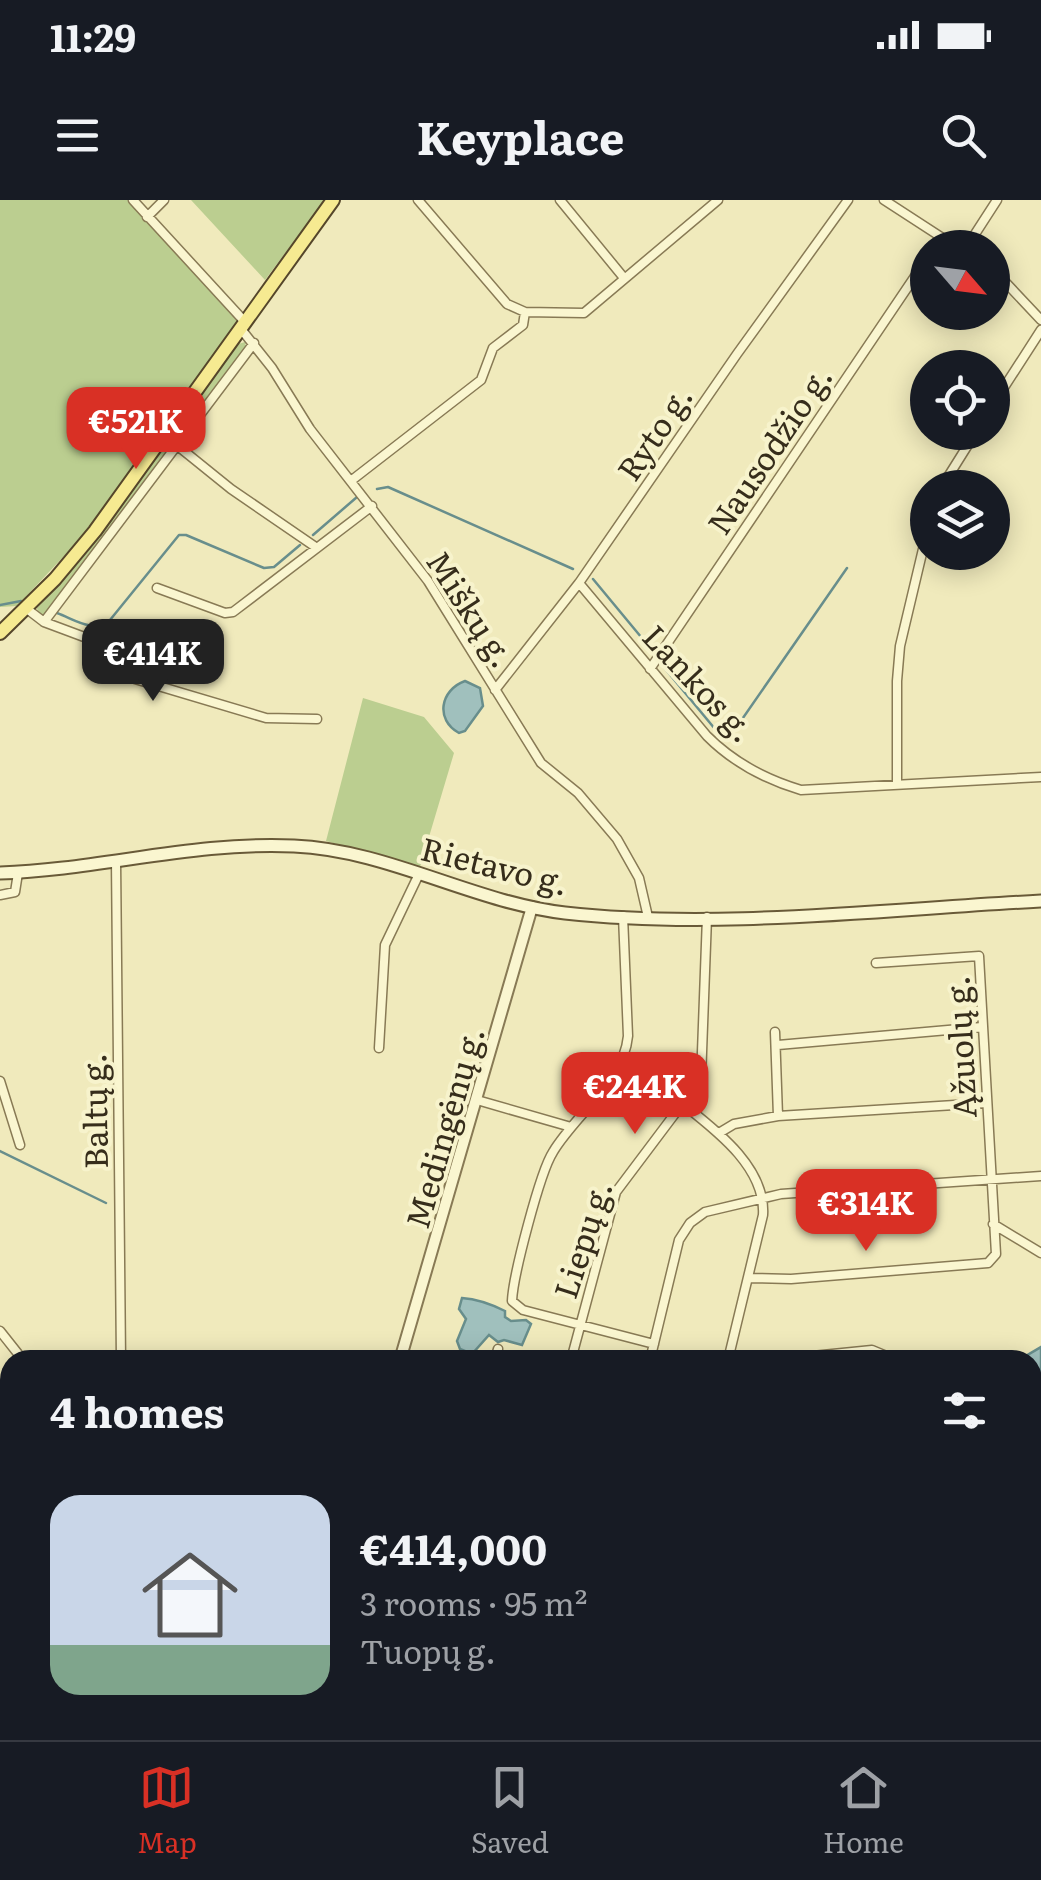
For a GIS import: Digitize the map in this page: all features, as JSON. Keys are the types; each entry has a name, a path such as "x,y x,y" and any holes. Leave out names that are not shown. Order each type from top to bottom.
{"main road":[{"path":"0,632 26,609 103,520 333,200"},
{"name":"Rietavo g.","path":"0,874 289,846 329,850 564,913 707,918 1041,901"}],"street":[{"name":"Miškų g.","path":"133,200 243,326 310,428 428,581 546,769 578,793 617,839 639,878 648,917"},
{"path":"147,217 164,200"},
{"path":"418,200 507,304 525,312 584,313 711,202"},
{"path":"560,200 624,278"},
{"name":"Ryto g.","path":"495,690 579,583 848,200"},
{"path":"884,200 928,230"},
{"path":"975,230 997,200"},
{"name":"Nausodžio g.","path":"650,669 910,285"},
{"path":"1010,287 1041,320"},
{"path":"352,480 482,380 493,348 523,325 525,312"},
{"path":"1010,378 1041,330"},
{"path":"44,622 254,343"},
{"path":"179,446 231,489 316,548"},
{"path":"157,588 225,613 233,612 372,506"},
{"path":"897,783 900,646 918,570"},
{"name":"Lankos g.","path":"579,583 723,752 770,781 801,790 1041,777"},
{"path":"26,609 44,622 111,647 134,679 266,718 317,719"},
{"name":"Baltų g.","path":"116,861 121,1350"},
{"path":"0,894 16,892 18,873"},
{"path":"379,1048 385,945 419,874"},
{"name":"Medingėnų g.","path":"403,1350 532,907"},
{"path":"622,916 628,1045 616,1070 546,1166 512,1296 514,1306 654,1344"},
{"name":"Liepų g.","path":"574,1350 616,1192 701,1080 707,918"},
{"name":"Ąžuolų g.","path":"748,1278 791,1279 988,1263 996,1254 979,956 876,963"},
{"path":"778,1045 982,1027"},
{"path":"776,1032 778,1116"},
{"path":"0,1081 20,1146"},
{"path":"477,1100 571,1127"},
{"path":"719,1132 734,1124 778,1116 987,1103"},
{"path":"684,1105 719,1132 757,1181 764,1199 730,1350"},
{"path":"652,1350 684,1230 705,1212 780,1194 1041,1176"},
{"path":"994,1224 1041,1253"}],"green space":[{"path":"0,200 131,200 238,321 81,538 17,606 0,607"},
{"path":"191,200 325,200 265,280"},
{"path":"245,342 246,347 175,445 44,615 38,613 37,608 88,549 238,344"},
{"path":"363,698 424,717 454,753 420,867 326,841"}],"water":[{"path":"465,681 480,688 483,706 465,731 459,733 446,721 444,706 450,691"},
{"path":"462,1298 479,1301 505,1311 505,1317 511,1321 526,1320 531,1324 522,1345 498,1342 489,1335 476,1350 462,1350 457,1341 466,1319 459,1309"}],"waterway":[{"path":"377,489 388,487 573,569"},
{"path":"313,535 357,497"},
{"path":"57,613 90,625 110,620 179,535 264,568 274,567 300,545"},
{"path":"662,665 715,729 721,732 736,728 847,568"},
{"path":"593,579 651,649"},
{"path":"0,605 21,601"},
{"path":"0,1151 106,1203"}]}
